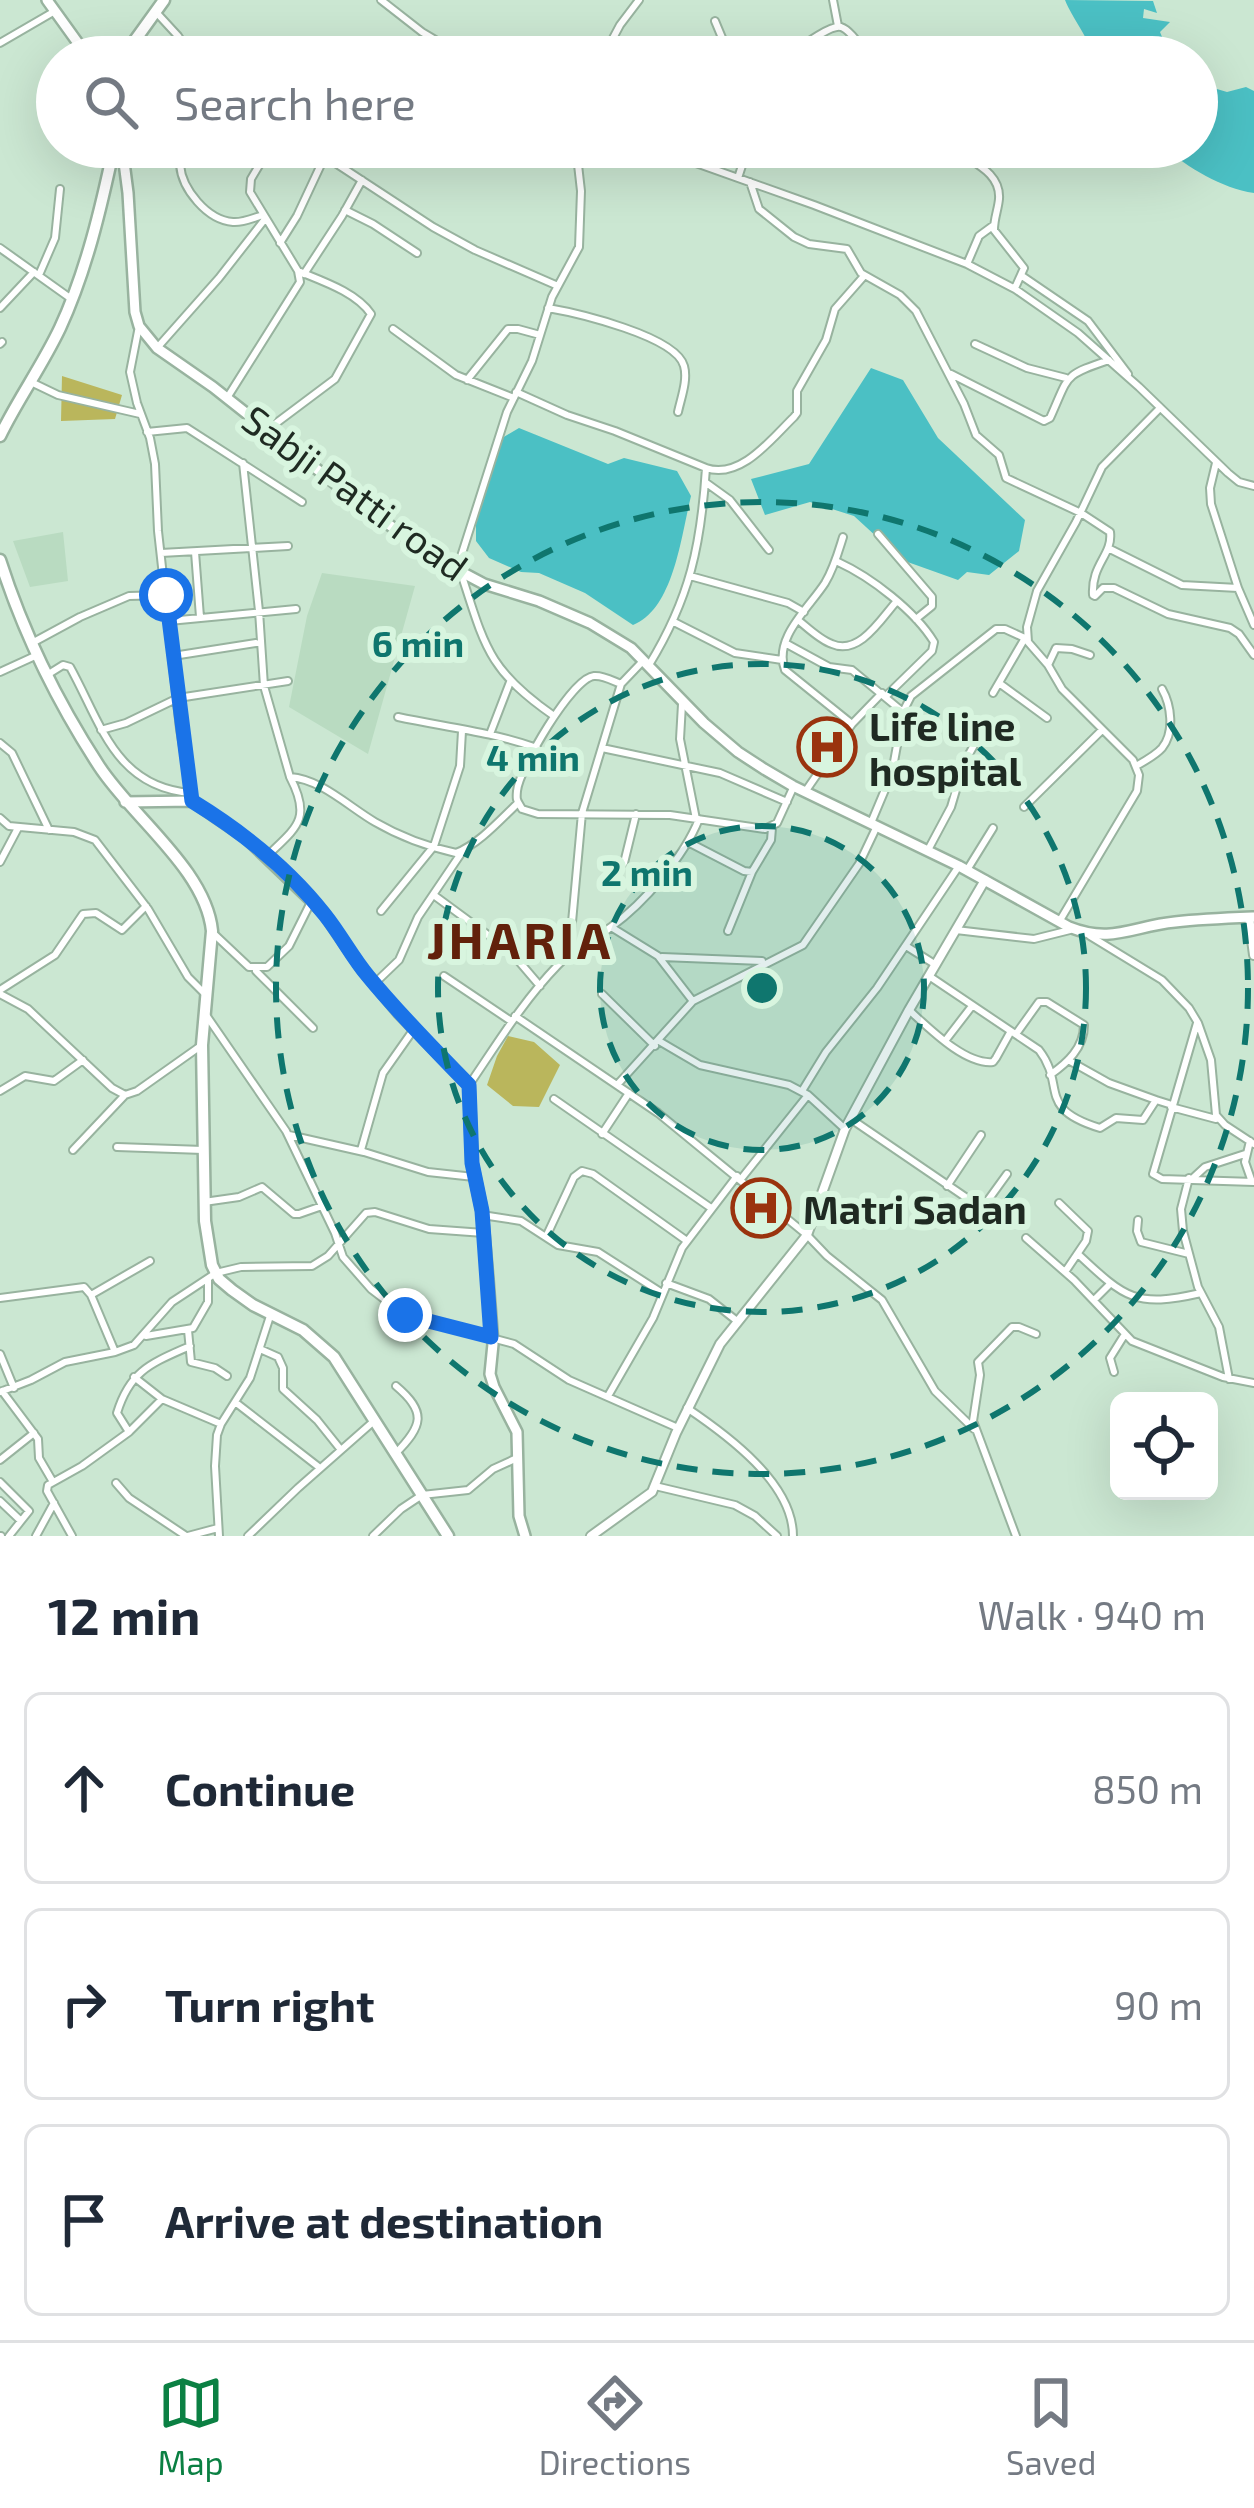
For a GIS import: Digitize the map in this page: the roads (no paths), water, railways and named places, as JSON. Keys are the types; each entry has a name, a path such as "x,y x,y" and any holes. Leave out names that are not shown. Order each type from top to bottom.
{"highway":[{"path":"138,36 164,0"},
{"path":"0,436 72,299 112,168"},
{"path":"0,560 35,649 82,740 124,802 194,884 210,914 202,1045 204,1202 212,1275 321,1344 349,1378 448,1536"}],"main road":[{"path":"46,0 73,36"},
{"path":"122,168 139,326"},
{"name":"Sabji Patti road","path":"139,326 158,348 409,541 459,572 590,623 647,662 682,702 738,752 793,786 1087,934 1251,917"},
{"path":"124,802 191,797 246,838 312,900 374,984 469,1085 474,1177 484,1233 491,1378 517,1432 519,1516 525,1536"}],"street":[{"path":"381,0 429,36"},
{"path":"614,36 639,0"},
{"path":"833,0 838,26"},
{"path":"0,43 55,11"},
{"path":"155,11 178,36"},
{"path":"715,21 721,36"},
{"path":"819,36 838,26 851,36"},
{"path":"181,168 185,186 225,220 264,217"},
{"path":"258,168 250,185 264,217 301,273 370,310 370,319 335,379 267,430"},
{"path":"280,243 319,168"},
{"path":"344,168 475,250 558,286"},
{"path":"554,716 510,682 488,652 459,572 515,395 532,362 548,308 577,254 579,168"},
{"path":"711,168 967,264 1015,289 1078,333 1136,384"},
{"path":"739,178 742,168"},
{"path":"981,168 992,176 999,193 996,233 1022,265 1015,289"},
{"path":"227,398 362,180"},
{"path":"749,182 764,214 801,242 847,249 864,277 900,295 916,311 974,430 999,455 1006,478 1110,532 1112,540 1093,574 1093,595 1114,588 1168,614 1230,628 1254,656"},
{"path":"0,308 37,273 55,238 59,189"},
{"path":"345,210 417,253"},
{"path":"158,348 264,217"},
{"path":"967,264 979,236 994,225"},
{"path":"0,248 72,299"},
{"path":"1022,276 1088,321 1159,409 1216,464 1239,482 1254,486"},
{"path":"393,329 467,380 722,471 738,466 794,417 797,391 826,340 835,309 864,277"},
{"path":"548,308 615,324 676,353 685,369 678,412"},
{"path":"47,675 63,665 70,667 118,754 142,777 191,797 154,464 130,372 139,326"},
{"path":"467,380 508,329 540,335"},
{"path":"975,344 1027,368 1067,378"},
{"path":"948,373 1045,421 1067,378 1109,360"},
{"path":"29,381 58,395 140,414"},
{"path":"993,693 1026,638 1036,591 1102,467 1159,409"},
{"path":"147,431 187,428 302,502"},
{"path":"242,464 264,686 302,811 298,826 267,856"},
{"path":"1216,464 1210,496 1254,625 1239,634"},
{"path":"569,955 582,813 621,684 647,662 674,622 702,524 706,468"},
{"path":"705,482 726,495 769,550"},
{"path":"878,534 933,599 932,606 916,619"},
{"path":"843,537 836,561 785,643 782,660 785,670 852,724"},
{"path":"161,553 289,546"},
{"path":"1108,548 1182,585 1238,588"},
{"path":"195,552 200,617"},
{"path":"805,792 852,724 934,646 916,619 868,578 836,561"},
{"path":"690,575 788,603 832,645 851,645 867,635 896,602"},
{"path":"0,672 80,617 129,596 166,595"},
{"path":"169,621 296,609"},
{"path":"674,622 735,653 782,660"},
{"path":"617,1085 693,1000 810,938 859,864 892,772 903,712 911,696 995,629 1026,638 1062,688 1136,766 1139,775 1137,791 1059,922"},
{"path":"173,656 256,643"},
{"path":"785,643 829,667 847,667 903,712"},
{"path":"1048,665 1056,648 1090,655"},
{"path":"621,684 591,676 554,716 519,782 516,797 522,809 531,813 636,814 772,828"},
{"path":"101,730 178,698 288,681"},
{"path":"490,734 510,682"},
{"path":"999,683 1047,718"},
{"path":"1136,766 1166,742 1171,705 1162,689"},
{"path":"469,1085 540,986 569,955 638,903 688,842 697,819 680,739 682,702"},
{"path":"398,716 504,736 537,748"},
{"path":"1024,807 1103,729"},
{"path":"381,911 434,846 460,766 463,730"},
{"path":"928,850 978,738"},
{"path":"0,743 12,753 49,830"},
{"path":"602,748 730,776 787,802"},
{"path":"290,777 302,778 391,830 462,852"},
{"path":"728,931 793,786"},
{"path":"374,984 399,960 418,917 462,852 518,803"},
{"path":"624,863 636,814"},
{"path":"0,818 9,826 90,837 146,906 188,977 205,994"},
{"path":"0,862 19,827"},
{"path":"608,1396 653,1318 687,1241 805,1093 826,1052 993,828"},
{"path":"688,842 752,872"},
{"path":"591,1536 643,1501 655,1486 720,1344 807,1234 845,1130 986,880"},
{"path":"435,896 511,952 540,986"},
{"path":"254,969 267,967 283,952 312,900"},
{"path":"125,1095 28,1009 0,993 55,955 83,914 96,914 122,929 146,906"},
{"path":"1251,917 1254,955"},
{"path":"611,927 658,956 693,1000"},
{"path":"956,930 1034,939 1073,928"},
{"path":"212,931 313,1028"},
{"path":"1087,934 1162,980 1198,1023 1210,1060 1216,1115 1252,1143 1245,1154 1253,1182"},
{"path":"906,946 936,964"},
{"path":"658,956 766,962"},
{"path":"444,976 658,1113 807,1234 882,1300 935,1391 974,1429"},
{"path":"929,976 1044,1056 1057,1102 1080,1121 1096,1128 1116,1118 1143,1120 1156,1100"},
{"path":"602,994 657,1044 700,1065 775,1080 805,1093 845,1130"},
{"path":"909,1010 945,1041 987,1064 1035,1004 1048,1003 1084,1025 1082,1039 1068,1060 1050,1075"},
{"path":"945,1041 973,1006"},
{"path":"204,1012 289,1136 343,1257 371,1289 405,1315 514,1344 555,1372 678,1428"},
{"path":"1198,1023 1153,1174 1162,1179 1253,1182"},
{"path":"361,1151 382,1073 415,1029"},
{"path":"73,1150 125,1095 202,1045"},
{"path":"0,1091 25,1076 54,1081 83,1060"},
{"path":"1068,1060 1109,1083 1220,1120"},
{"path":"602,1134 629,1093"},
{"path":"554,1100 711,1208"},
{"path":"851,1119 969,1201 986,1203 1007,1174"},
{"path":"947,1186 981,1135"},
{"path":"289,1136 428,1172 474,1177"},
{"path":"117,1147 204,1150"},
{"path":"1229,1379 1219,1327 1201,1293 1180,1209 1190,1178 1205,1167 1245,1154"},
{"path":"545,1237 574,1177 586,1172 687,1241"},
{"path":"204,1202 238,1198 262,1186 294,1214 322,1206"},
{"path":"1059,1203 1088,1231 1065,1272"},
{"path":"53,1482 39,1458 34,1433 1,1391 59,1364 134,1345 172,1302 212,1275 263,1266 308,1267 321,1261 371,1212 429,1229 484,1233"},
{"path":"482,1215 521,1222 558,1245 598,1252 662,1293"},
{"path":"1138,1220 1141,1241 1189,1254"},
{"path":"1026,1238 1125,1334 1146,1348 1229,1379 1254,1383"},
{"path":"1078,1254 1110,1284 1138,1299 1201,1293"},
{"path":"91,1295 150,1261"},
{"path":"143,1336 196,1325 204,1312 212,1275"},
{"path":"666,1283 709,1299 736,1322"},
{"path":"1094,1300 1110,1284"},
{"path":"0,1298 88,1289 115,1352"},
{"path":"116,1483 129,1498 187,1536 219,1532 215,1448 221,1424 250,1378 271,1313"},
{"path":"1016,1536 974,1429 973,1414 979,1357 1012,1328 1036,1334"},
{"path":"188,1330 191,1362 227,1376"},
{"path":"1114,1372 1110,1358 1125,1334"},
{"path":"129,1432 117,1413 134,1378 146,1366 190,1346"},
{"path":"260,1349 278,1357 284,1369 283,1389 341,1450"},
{"path":"0,1354 14,1388"},
{"path":"134,1378 162,1399 221,1424"},
{"path":"395,1454 414,1434 418,1420 415,1405 396,1386"},
{"path":"72,1536 47,1488 129,1432 162,1399"},
{"path":"235,1402 320,1468"},
{"path":"687,1408 755,1462 785,1504 793,1536"},
{"path":"248,1536 375,1421"},
{"path":"0,1460 34,1433"},
{"path":"373,1536 422,1495 468,1490 502,1462 518,1457"},
{"path":"0,1482 28,1510 3,1536"},
{"path":"655,1486 735,1505 777,1536"},
{"path":"0,1502 21,1521"},
{"path":"36,1536 54,1503"}],"water":[{"path":"1065,0 1153,1 1157,13 1144,9 1143,18 1170,22 1162,36 1085,36"},
{"path":"1246,87 1254,91 1254,193 1193,168 1218,168 1218,89"},
{"path":"871,368 903,380 938,438 1025,520 1019,551 989,575 967,572 958,580 902,560 854,516 810,502 765,515 751,479 809,464"},
{"path":"519,428 608,464 624,458 677,471 691,496 674,570 647,617 633,625 585,593 489,558 476,541 476,514 492,444"}],"place":[{"name":"Life line hospital","path":"827,747"},
{"name":"Matri Sadan","path":"761,1208"}],"district":[{"name":"JHARIA","path":"520,938"}]}
